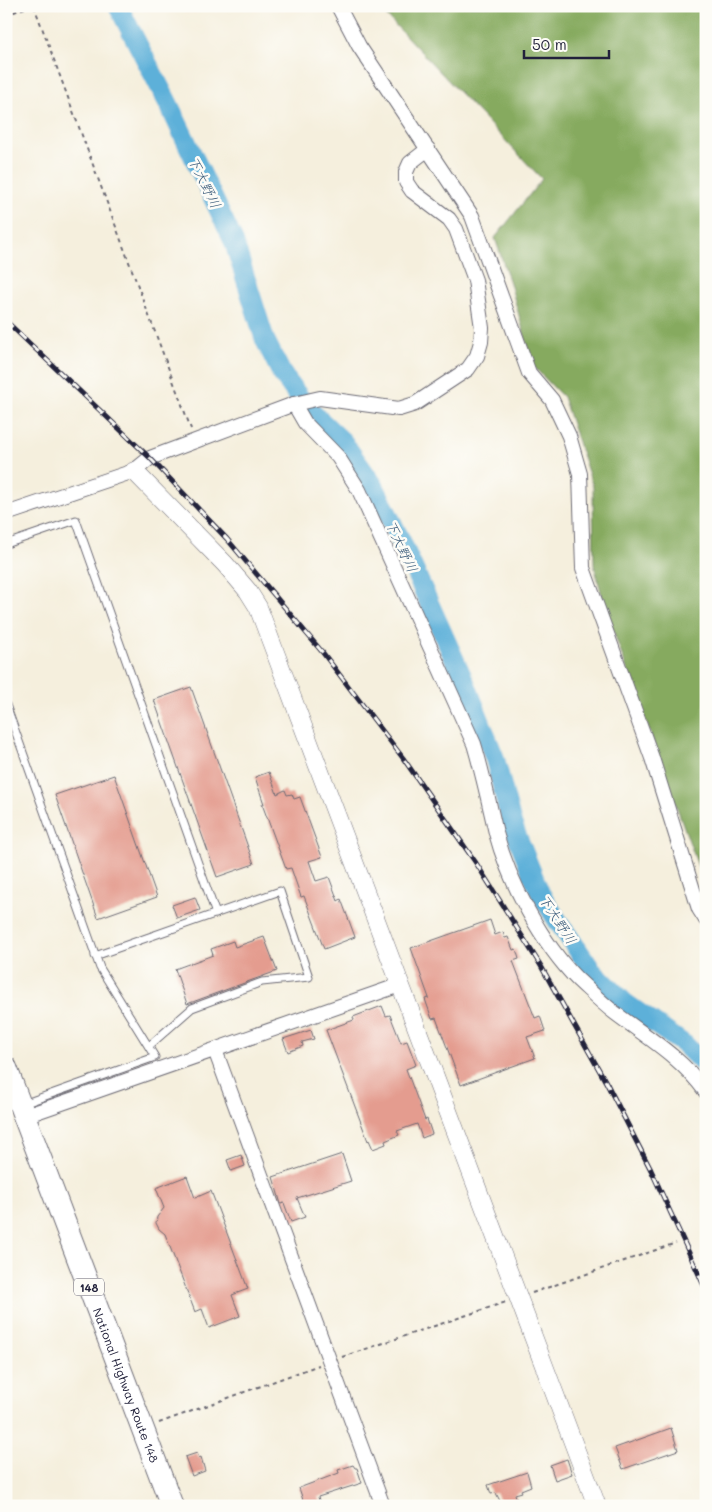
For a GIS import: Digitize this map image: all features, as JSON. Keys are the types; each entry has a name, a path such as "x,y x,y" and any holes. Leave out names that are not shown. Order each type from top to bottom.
{"highway":[{"name":"National Highway Route 148","path":"6,1068 172,1506"}],"street":[{"path":"338,6 359,46 472,216 529,372 552,400 568,436 580,474 583,568 652,758 699,909 706,920"},
{"path":"6,514 134,471 150,458 294,404 320,398 399,409 415,404 468,369 476,356 481,342 482,328 475,280 456,229 449,219 412,191 406,182 406,172 410,163 428,149"},
{"path":"294,404 305,423 338,457 359,490 474,744 500,843 515,883 542,936 577,978 614,1012 661,1045 684,1065 706,1092"},
{"path":"134,471 225,564 248,591 258,607 597,1506"},
{"path":"22,1111 215,1050 400,985"},
{"path":"215,1050 382,1506"}],"lane":[{"path":"6,544 76,520 216,914"},
{"path":"6,705 94,956 155,1058 22,1111"},
{"path":"94,956 280,891 310,977 262,982 192,1008 149,1046"}],"path":[{"path":"6,15 30,6"},
{"path":"34,6 195,440"},
{"path":"703,6 706,9"},
{"path":"518,1298 676,1243"}],"green space":[{"path":"375,6 706,6 706,888 606,611 594,565 593,487 563,397 533,366 510,283 495,238 542,179 384,13"}],"building":[{"path":"191,687 254,864 217,877 154,700"},
{"path":"269,772 277,794 285,790 287,795 292,794 294,799 300,797 322,857 309,861 316,881 329,877 338,901 341,899 355,937 324,949 304,896 301,897 291,868 286,869 262,804 264,804 255,777"},
{"path":"114,775 157,897 98,918 55,795"},
{"path":"195,897 200,910 177,918 172,905"},
{"path":"490,920 495,935 503,932 505,938 508,937 513,950 516,949 519,959 513,961 535,1018 540,1016 545,1031 527,1037 535,1058 461,1085 436,1018 432,1019 425,999 429,998 411,948"},
{"path":"264,937 277,971 187,1004 175,969 213,955 211,949 233,941 235,947"},
{"path":"382,1006 386,1016 390,1015 401,1043 407,1041 416,1065 406,1069 432,1134 422,1138 417,1124 397,1131 399,1135 385,1141 386,1144 373,1149 368,1141 326,1030 354,1020 353,1017"},
{"path":"311,1030 314,1039 302,1042 303,1046 288,1052 283,1039"},
{"path":"342,1154 351,1181 297,1198 305,1217 291,1222 284,1203 281,1204 273,1177"},
{"path":"241,1155 245,1166 231,1171 227,1160"},
{"path":"187,1176 195,1198 211,1191 248,1289 232,1295 240,1316 209,1328 202,1309 195,1312 165,1234 156,1223 157,1217 164,1208 156,1188"},
{"path":"671,1428 678,1450 623,1469 615,1448"},
{"path":"197,1453 199,1458 201,1457 205,1471 192,1476 185,1457"},
{"path":"567,1459 572,1474 555,1480 550,1465"},
{"path":"353,1465 357,1468 362,1483 318,1497 320,1503 305,1506 299,1488 339,1473 338,1470"},
{"path":"527,1472 531,1486 515,1494 517,1500 502,1505 496,1493 491,1494 488,1485"}],"waterway":[{"name":"下大野川","path":"118,6 168,103 234,242 265,340 282,374 308,409 343,442 374,486 402,543 466,685 495,759 511,821 540,893 591,969 625,1003 685,1045 706,1066"}],"railway":[{"path":"6,321 150,458 227,539 323,653 403,758 476,863 541,966 607,1084 651,1170 706,1290"}]}
